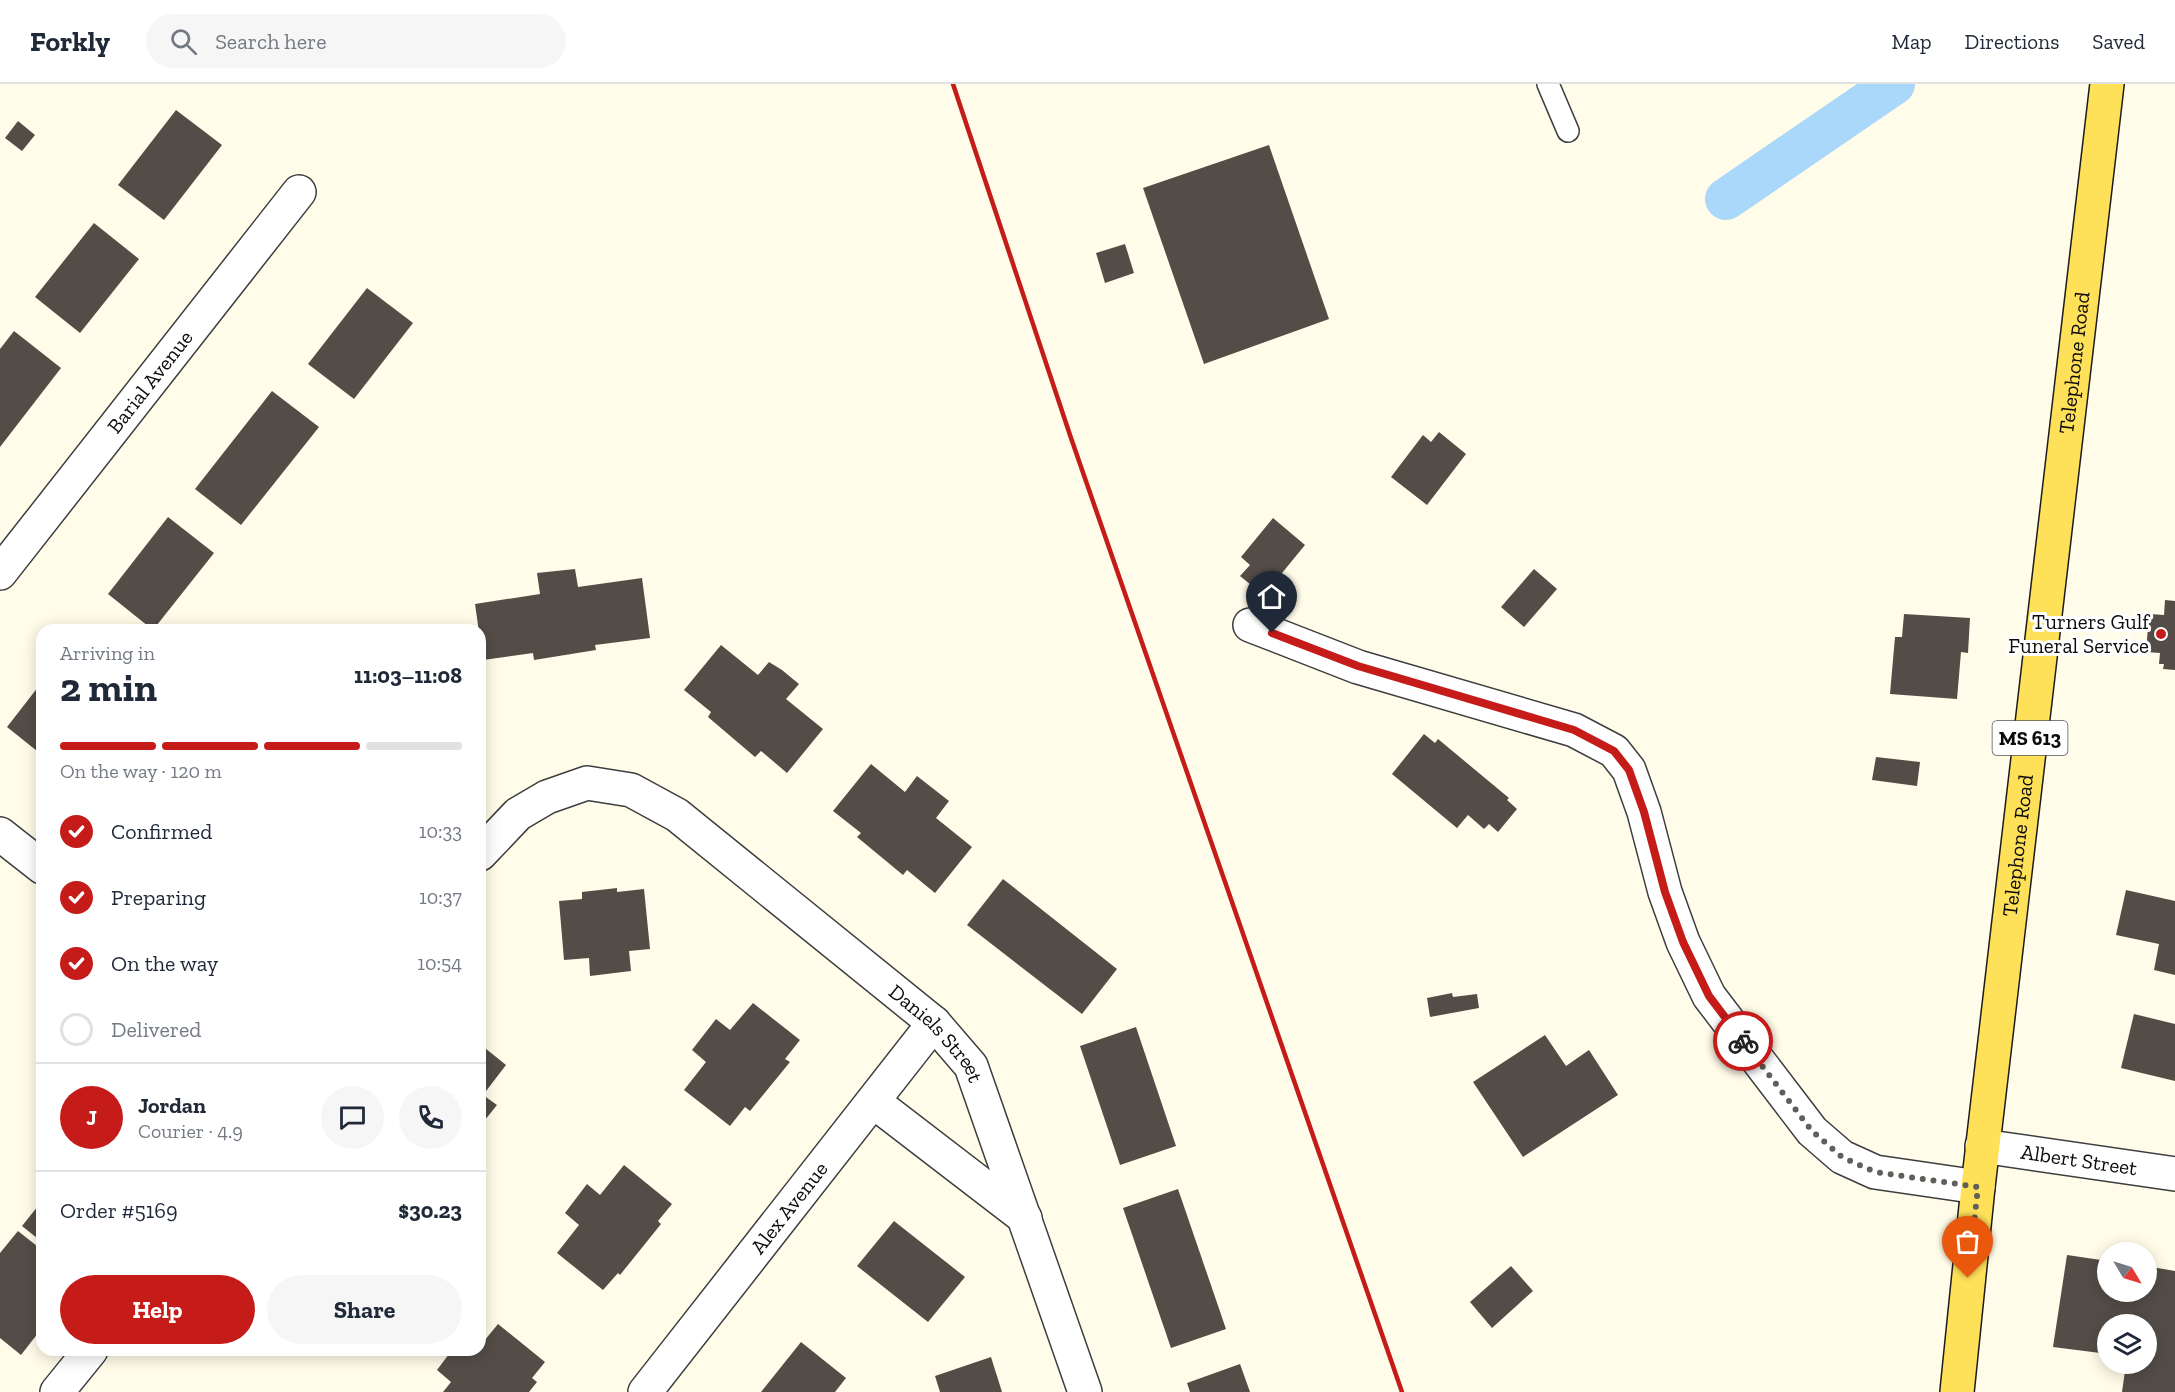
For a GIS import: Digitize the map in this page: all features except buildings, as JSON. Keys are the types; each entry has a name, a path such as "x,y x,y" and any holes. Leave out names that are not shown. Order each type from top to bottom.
{"main road":[{"name":"Telephone Road","path":"1957,1392 1978,1187 2107,84"}],"street":[{"name":"Barial Avenue","path":"0,573 299,192"},
{"path":"1250,625 1358,666 1574,730 1614,751 1629,770 1644,812 1665,892 1683,942 1709,996 1812,1131 1842,1157 1875,1172 1978,1187"},
{"name":"Daniels Street","path":"486,848 518,814 547,796 587,783 630,790 677,815 934,1023 971,1066 1085,1392"},
{"path":"0,834 36,862"},
{"name":"Alex Avenue","path":"645,1392 934,1023"},
{"path":"874,1102 1025,1218"},
{"name":"Albert Street","path":"1983,1146 2175,1174"},
{"path":"57,1392 86,1356"}],"lane":[{"path":"1548,84 1568,131"}],"waterway":[{"path":"1726,199 1894,84"}],"railway":[{"path":"953,84 1071,438 1402,1392"}],"way so far":[{"path":"1743,1041 1812,1131 1842,1157 1875,1172 1978,1187 1968,1278"}],"place":[{"name":"Turners Gulf Funeral Service","path":"2161,634"}],"route":[{"path":"1272,633 1358,666 1574,730 1614,751 1629,770 1644,812 1665,892 1683,942 1709,996 1743,1041"}]}
